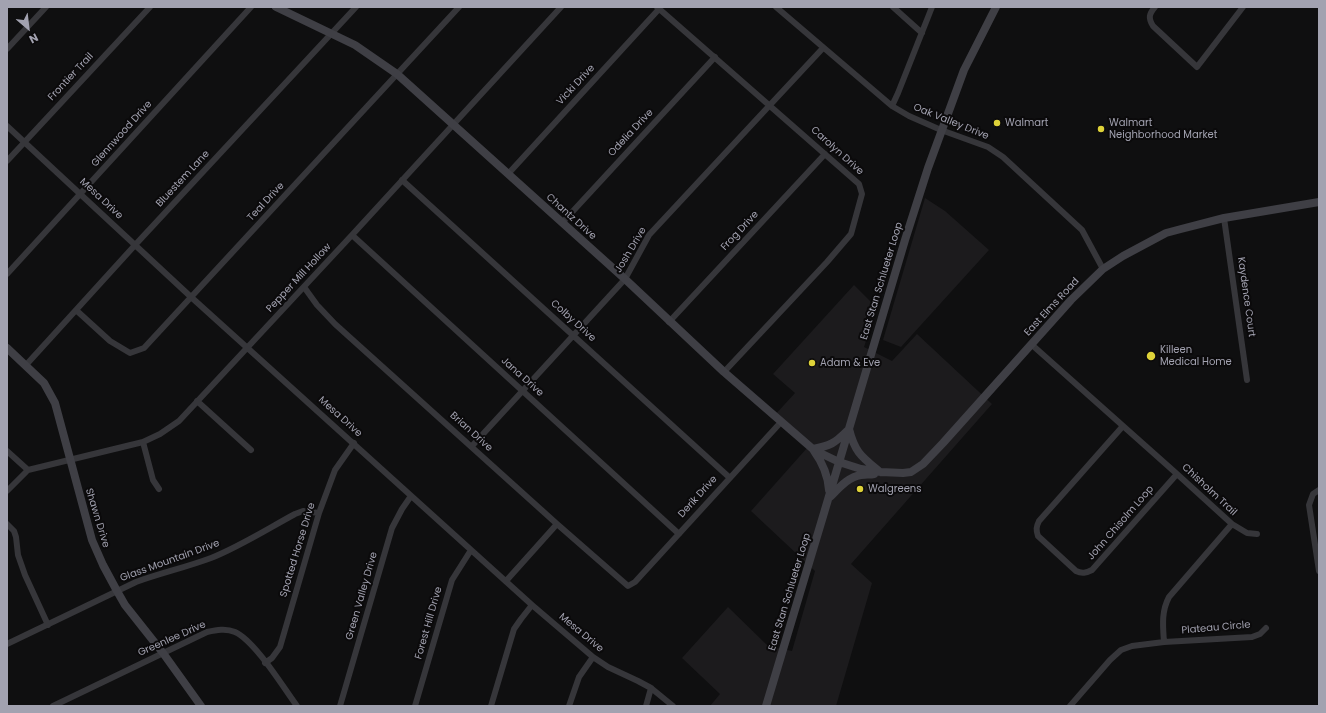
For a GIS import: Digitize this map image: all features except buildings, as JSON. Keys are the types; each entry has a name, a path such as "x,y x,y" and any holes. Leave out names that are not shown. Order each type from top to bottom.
{"main road":[{"name":"Chantz Drive","path":"276,7 355,45 397,74 625,280 724,372 813,450 839,462"},
{"name":"East Stan Schlueter Loop","path":"766,706 905,240 941,130 964,70 996,7"},
{"name":"East Elms Road","path":"839,462 860,469 903,473 911,472 923,464 1071,300 1103,269 1135,249 1166,233 1224,218 1319,202"},
{"name":"Shawn Drive","path":"7,348 44,383 55,403 92,540 96,551 117,591 125,605 163,653 201,706"},
{"path":"829,497 829,481 813,450 838,441 849,428"},
{"path":"849,428 853,443 860,455 881,472"},
{"path":"829,497 846,482 855,477 881,472"}],"street":[{"path":"7,49 46,7"},
{"name":"Frontier Trail","path":"7,161 150,7"},
{"name":"Glennwood Drive","path":"7,274 251,7"},
{"name":"Bluestem Lane","path":"26,365 356,7"},
{"name":"Teal Drive","path":"76,310 110,342 130,352 144,348 459,7"},
{"name":"Pepper Mill Hollow","path":"28,470 143,442 160,434 179,421 352,235 560,7"},
{"name":"Oak Valley Drive","path":"776,7 892,106 909,116 941,130 988,147 1003,157 1082,230 1103,269"},
{"path":"893,7 922,33"},
{"path":"892,106 932,7"},
{"path":"1155,7 1149,19 1153,26 1197,67 1243,7"},
{"name":"Carolyn Drive","path":"658,8 859,184 862,194 851,234 724,372"},
{"name":"Vicki Drive","path":"508,174 658,8"},
{"name":"Josh Drive","path":"472,446 625,280 649,236 769,105 824,48"},
{"name":"Odelia Drive","path":"562,223 715,57"},
{"name":"Mesa Drive","path":"7,126 136,244 191,297 532,605 593,657 608,667 651,688 673,706"},
{"name":"Frog Drive","path":"669,322 825,154"},
{"name":"Colby Drive","path":"402,180 730,478"},
{"name":"Kaydence Court","path":"1224,218 1247,380"},
{"name":"Jana Drive","path":"352,235 679,534"},
{"name":"Brian Drive","path":"304,286 317,305 335,324 557,524 628,586 630,585"},
{"name":"Chisholm Trail","path":"1030,344 1232,524 1169,597 1163,614 1164,642"},
{"path":"197,402 251,450"},
{"name":"Derik Drive","path":"630,585 635,582 781,422"},
{"name":"John Chisolm Loop","path":"1123,426 1037,525 1036,529 1038,536 1071,566 1080,573 1086,573 1092,570 1177,474"},
{"path":"143,442 153,480 159,489"},
{"name":"Spotted Horse Drive","path":"265,663 272,658 280,647 319,514 335,470 354,443"},
{"path":"7,451 28,470 7,491"},
{"path":"1319,490 1313,494 1309,505 1319,571"},
{"name":"Green Valley Drive","path":"340,706 392,528 411,496"},
{"name":"Glass Mountain Drive","path":"7,644 117,591 153,576 212,558 295,514 303,511 319,514"},
{"path":"7,524 14,531 18,555 25,576 48,625"},
{"path":"506,581 557,524"},
{"path":"1232,524 1246,533 1257,534"},
{"name":"Forest Hill Drive","path":"415,706 452,580 471,550"},
{"path":"492,706 514,629 532,605"},
{"name":"Plateau Circle","path":"1164,642 1252,637 1260,634 1266,628"},
{"name":"Greenlee Drive","path":"53,706 207,632 225,630 234,632 250,643 297,706"},
{"path":"1070,706 1110,660 1121,650 1132,646 1164,642"},
{"path":"569,706 579,677 593,657"},
{"path":"646,706 651,688"}],"shaded area":[{"path":"925,198 945,211 989,250 901,347 883,340"},
{"path":"854,285 877,308 864,347 892,361 917,334 992,404 851,564 872,583 836,706 710,706 720,694 682,658 728,607 768,646 792,651 815,571 751,511 807,448 773,417 795,393 773,374"}],"place":[{"name":"Walmart","path":"997,123"},
{"name":"Walmart Neighborhood Market","path":"1101,129"},
{"name":"Killeen Medical Home","path":"1151,356"},
{"name":"Adam & Eve","path":"812,363"},
{"name":"Walgreens","path":"860,489"}]}
